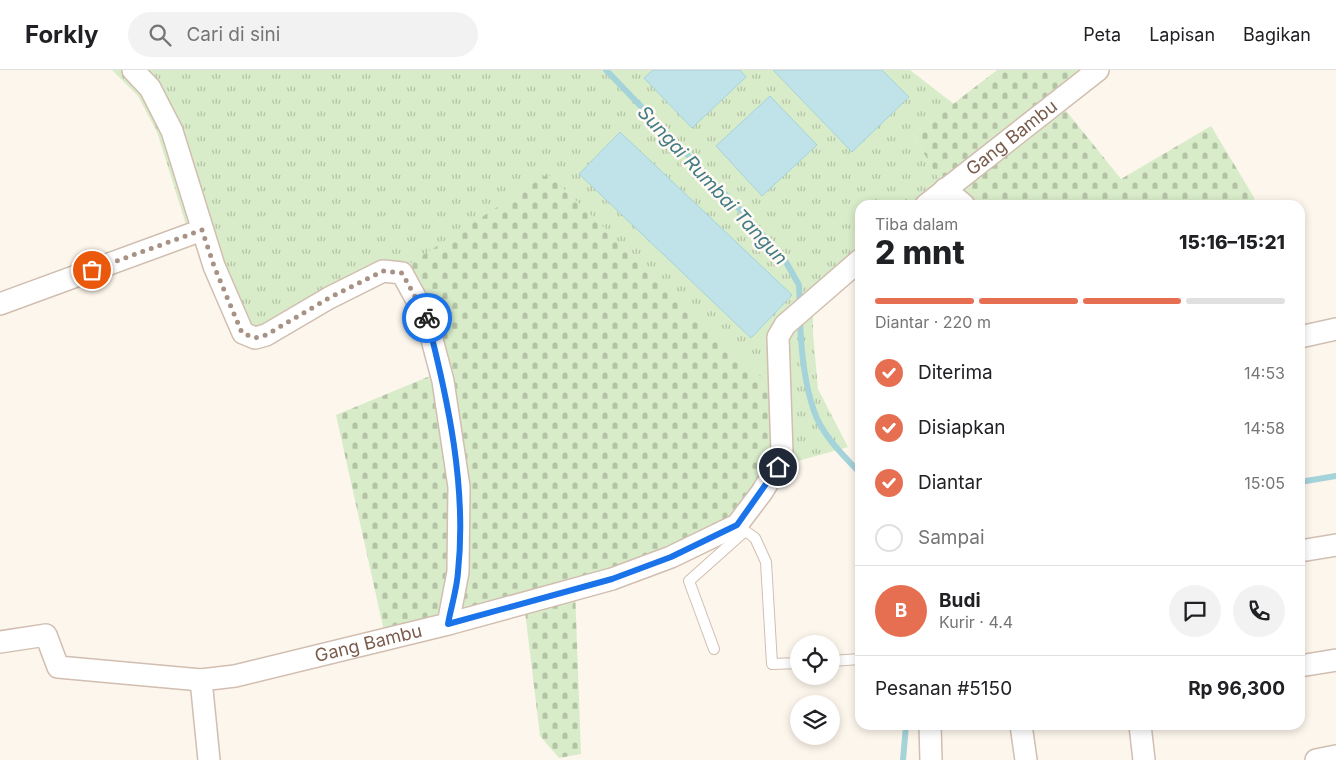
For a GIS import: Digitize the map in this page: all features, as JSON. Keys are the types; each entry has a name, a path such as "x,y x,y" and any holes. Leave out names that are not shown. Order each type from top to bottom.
{"street":[{"path":"132,70 150,88 172,131 214,266 242,333 255,338 266,335 329,298 383,271 402,273 426,316 443,381 459,487 458,572 448,624"},
{"name":"Gang Bambu","path":"932,200 1098,70"},
{"path":"945,189 958,200"},
{"path":"0,304 202,230"},
{"name":"Gang Bambu","path":"0,642 46,634 58,667 201,680 235,676 448,624 612,579 741,528 778,467 782,453 778,337 785,325 855,264"},
{"path":"1305,336 1336,329"},
{"path":"1305,550 1336,545"},
{"path":"1305,665 1336,660"},
{"path":"201,680 209,760"},
{"path":"930,730 931,760"},
{"path":"1022,730 1026,760"},
{"path":"1141,730 1144,760"},
{"path":"1316,760 1336,756"}],"lane":[{"path":"714,649 689,581 741,528 755,538 766,562 772,664 790,663"},
{"path":"840,660 855,659"}],"green space":[{"path":"112,70 910,70 954,104 913,135 945,189 932,200 855,200 855,264 813,299 813,333 818,389 848,447 777,467 394,274 239,335 188,231 157,132 138,96"},
{"path":"997,70 1098,70 1059,102 1121,179 1211,126 1255,199 959,200 945,189 913,135"},
{"path":"548,174 780,395 782,441 737,525 575,589 581,754 559,758 540,736 524,603 386,640 336,415 430,376 417,317 394,274"}],"water":[{"path":"653,70 740,70 746,77 692,128 644,78"},
{"path":"773,70 882,70 909,97 852,152"},
{"path":"770,96 817,145 762,196 716,146"},
{"path":"620,132 792,295 751,338 579,174"}],"waterway":[{"name":"Sungai Rumbai Tangun","path":"606,70 749,219 786,262 799,285 800,307"},
{"name":"Sungai Rumbai Tangun","path":"800,319 804,366 814,411 822,428 855,468"},
{"path":"1305,481 1336,476"},
{"name":"Sungai Rumbai Tangun","path":"903,760 906,730"}],"way so far":[{"path":"92,270 202,230 214,266 242,333 255,338 266,335 329,298 383,271 402,273 427,318"}],"route":[{"path":"427,318 443,381 459,487 458,572 448,624 612,579 671,557 737,525 778,467"}]}
